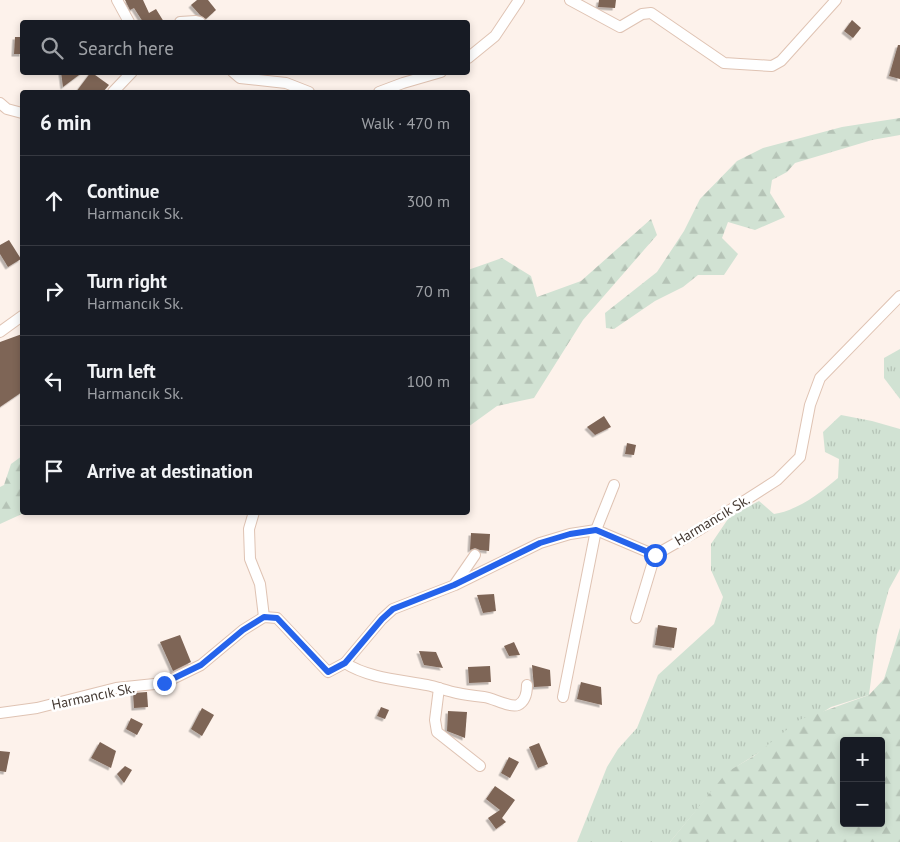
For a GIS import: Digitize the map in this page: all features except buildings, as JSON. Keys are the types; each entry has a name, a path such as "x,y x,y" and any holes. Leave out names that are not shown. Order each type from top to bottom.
{"street":[{"path":"117,0 128,20"},
{"path":"470,56 495,36 519,0"},
{"path":"570,0 620,27 642,14 651,13 724,64 772,66 781,60 836,0"},
{"path":"115,90 129,75"},
{"path":"236,75 240,78 286,82 304,90"},
{"path":"384,90 431,75"},
{"path":"0,103 7,109 20,113"},
{"name":"Harmancık Sk.","path":"655,555 699,530 778,480 800,457 810,405 820,378 900,296"},
{"path":"0,332 20,317"},
{"path":"564,697 596,530 614,485"},
{"path":"253,515 249,529 250,559 260,584 264,617 277,618 328,672 345,663 382,619 393,609 454,585 540,543 570,534 596,530 655,555 636,618"},
{"path":"454,585 475,555"},
{"name":"Harmancık Sk.","path":"0,713 37,708 116,688 164,683 201,665 243,630 264,617"},
{"path":"345,663 353,668 372,674 456,693 492,698 511,706 518,704 524,699 527,694 526,685"},
{"path":"439,688 435,720 437,732 480,766"}],"green space":[{"path":"900,118 900,135 872,140 795,163 787,172 772,180 770,193 785,217 755,230 728,222 722,238 738,254 724,275 698,275 683,287 655,301 614,329 606,328 605,313 657,272 684,231 700,199 737,161 763,148 842,127"},
{"path":"651,219 657,235 583,320 534,398 497,406 470,426 470,269 502,258 531,276 537,297 581,281"},
{"path":"900,349 900,399 884,378 884,358"},
{"path":"841,415 900,429 900,569 889,589 877,633 869,695 831,707 728,772 670,842 577,842 607,767 618,749 637,728 658,675 714,624 723,597 711,570 711,544 730,516 759,501 774,514 792,509 809,500 838,478 839,459 825,452 823,432"},
{"path":"20,457 20,515 0,524 0,487 4,485 11,464"},
{"path":"900,628 900,842 670,842 727,772 754,756 799,720 869,695 884,679"}],"route":[{"path":"164,683 201,665 243,630 264,617 277,618 328,672 345,663 382,619 393,609 454,585 540,543 570,534 596,530 655,555"}]}
